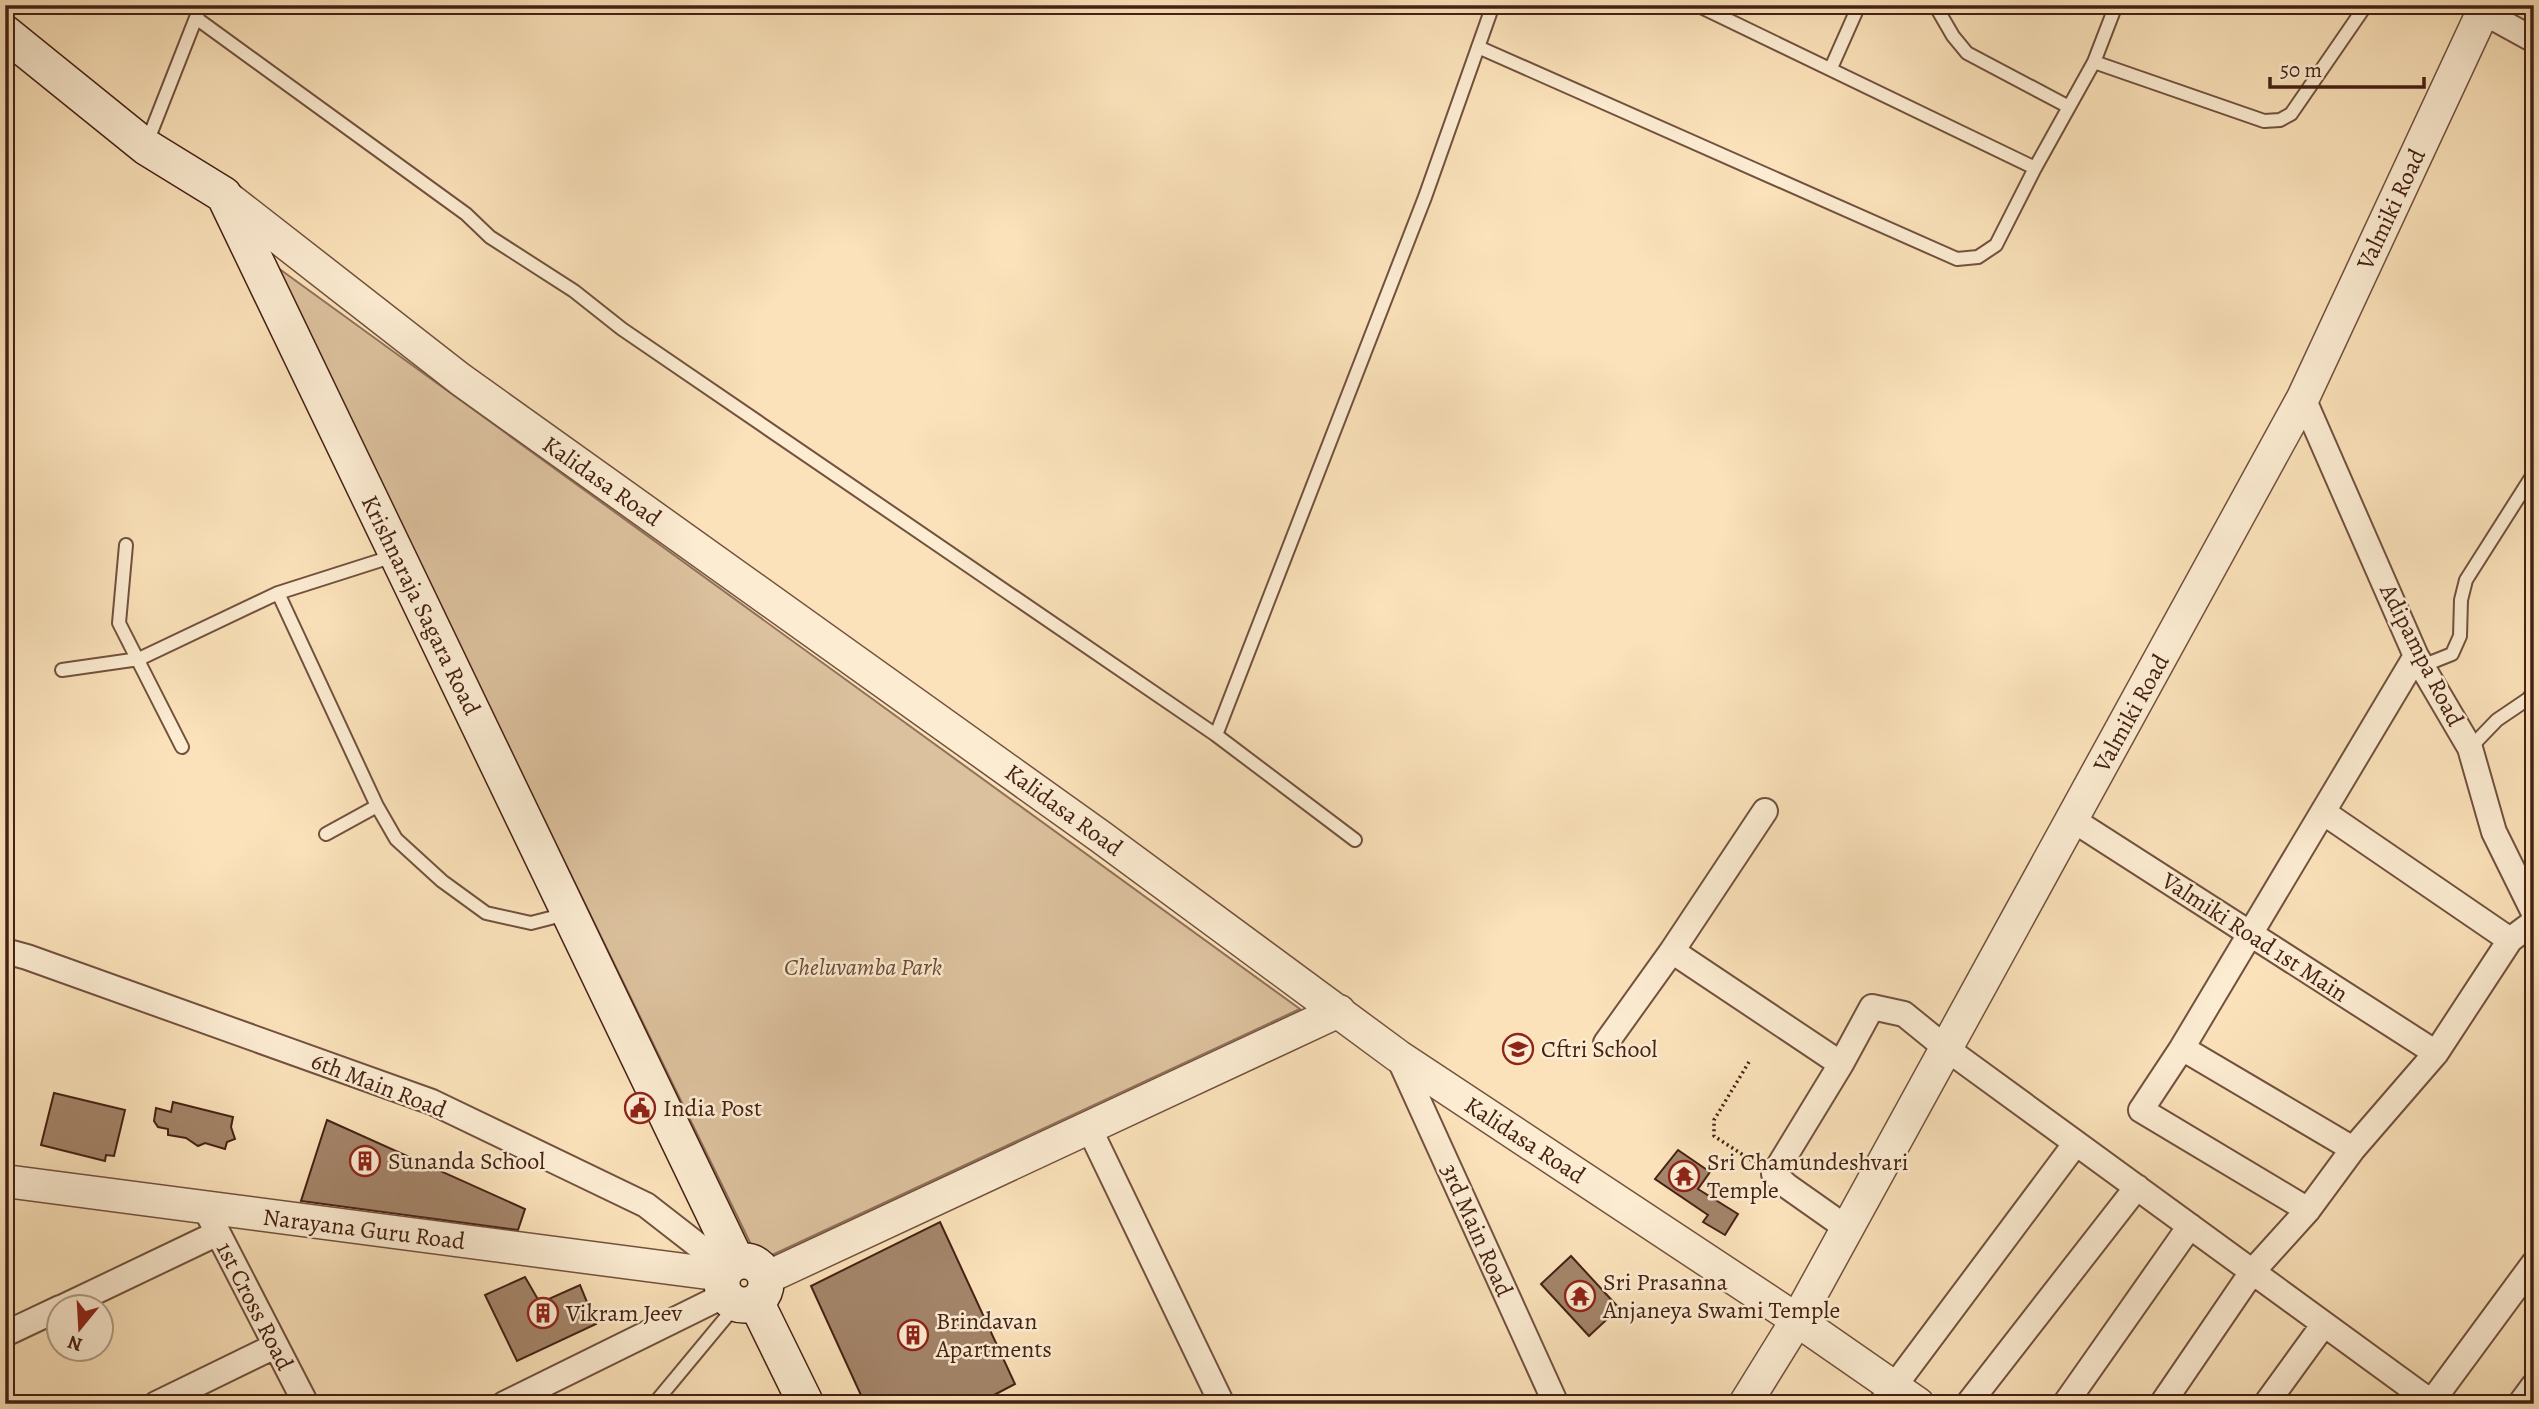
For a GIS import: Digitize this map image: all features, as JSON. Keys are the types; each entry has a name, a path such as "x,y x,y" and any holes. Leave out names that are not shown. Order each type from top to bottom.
{"main road":[{"path":"5,33 146,147 224,195"},
{"name":"Krishnaraja Sagara Road","path":"224,195 569,914 739,1283 806,1404"}],"street":[{"path":"2485,9 2534,40"},
{"name":"Valmiki Road","path":"1745,1404 1797,1320 1848,1229 2304,398 2485,9"},
{"name":"Kalidasa Road","path":"224,195 460,379 1101,837 1398,1056 1797,1320 1898,1398"},
{"name":"Adipampa Road","path":"2304,398 2419,661 2470,748 2494,832 2534,913"},
{"path":"2308,1210 2141,1110 2182,1048 2323,812 2419,661"},
{"path":"1606,1043 1672,951 1765,811"},
{"path":"2323,812 2510,940"},
{"name":"Valmiki Road 1st Main","path":"2073,820 2436,1053"},
{"path":"2162,1404 2252,1272 2308,1210 2353,1149 2436,1053 2510,940 2534,922"},
{"path":"5,931 16,954"},
{"path":"1672,951 1841,1064"},
{"name":"6th Main Road","path":"16,954 432,1102 646,1205 739,1283"},
{"path":"1848,1229 1774,1174 1841,1064 1872,1007 1904,1014 1947,1049 2430,1403 2534,1263"},
{"path":"505,1404 739,1283 1089,1128 1339,1011"},
{"path":"2182,1048 2353,1149"},
{"name":"3rd Main Road","path":"1398,1056 1556,1404"},
{"path":"1089,1128 1222,1404"},
{"path":"1898,1398 2076,1143"},
{"name":"Narayana Guru Road","path":"8,1184 212,1220 739,1283"},
{"path":"1968,1404 2137,1187"},
{"path":"84,1294 212,1220"},
{"name":"1st Cross Road","path":"212,1220 306,1404"},
{"path":"2065,1404 2190,1226"},
{"path":"5,1334 46,1315"},
{"path":"2266,1404 2323,1324"},
{"path":"156,1404 275,1346"},
{"path":"2520,1404 2534,1385"}],"lane":[{"path":"146,147 201,5"},
{"path":"1216,735 1425,197 1493,5"},
{"path":"1697,5 2035,168"},
{"path":"1831,68 1858,5"},
{"path":"1935,5 1953,36 1967,53 2069,107"},
{"path":"1478,47 1957,259 1978,257 1996,245 2094,62 2116,5"},
{"path":"2094,62 2264,121 2280,120 2291,114 2366,5"},
{"path":"196,18 466,214 490,237 574,291 622,329 1216,735 1356,840"},
{"path":"2419,661 2452,654 2460,636 2466,580 2534,474"},
{"path":"126,545 119,623 182,747"},
{"path":"62,670 139,659 278,593 397,555"},
{"path":"278,593 377,806 396,839 442,881 486,913 531,923 569,914"},
{"path":"2470,748 2497,720 2528,699 2534,691"},
{"path":"326,834 377,806"},
{"path":"653,1404 739,1283"}],"path":[{"path":"1749,1062 1714,1120 1714,1136 1774,1174"}],"green space":[{"name":"Cheluvamba Park","path":"274,265 1300,1009 759,1261"}],"building":[{"path":"54,1093 125,1110 114,1156 106,1155 105,1161 41,1145"},
{"path":"173,1102 233,1117 231,1127 235,1139 227,1142 225,1149 205,1143 198,1146 186,1138 168,1135 168,1129 158,1127 154,1121 156,1108 171,1112"},
{"name":"Sunanda School","path":"327,1120 525,1209 518,1230 301,1201"},
{"path":"1678,1150 1710,1172 1698,1189 1738,1214 1725,1235 1703,1222 1708,1215 1655,1179"},
{"name":"Brindavan Apartments","path":"940,1222 1015,1384 977,1404 865,1404 811,1286"},
{"name":"Sri Prasanna Anjaneya Swami Temple","path":"1571,1256 1619,1308 1589,1336 1541,1284"},
{"name":"Vikram Jeev","path":"525,1277 540,1303 580,1285 596,1324 517,1361 485,1295"}],"place":[{"name":"Cftri School","path":"1518,1049"},
{"name":"India Post","path":"640,1108"},
{"name":"Sunanda School","path":"365,1161"},
{"name":"Sri Chamundeshvari Temple","path":"1684,1176"},
{"name":"Sri Prasanna Anjaneya Swami Temple","path":"1580,1296"},
{"name":"Vikram Jeev","path":"543,1313"},
{"name":"Brindavan Apartments","path":"913,1335"}]}
